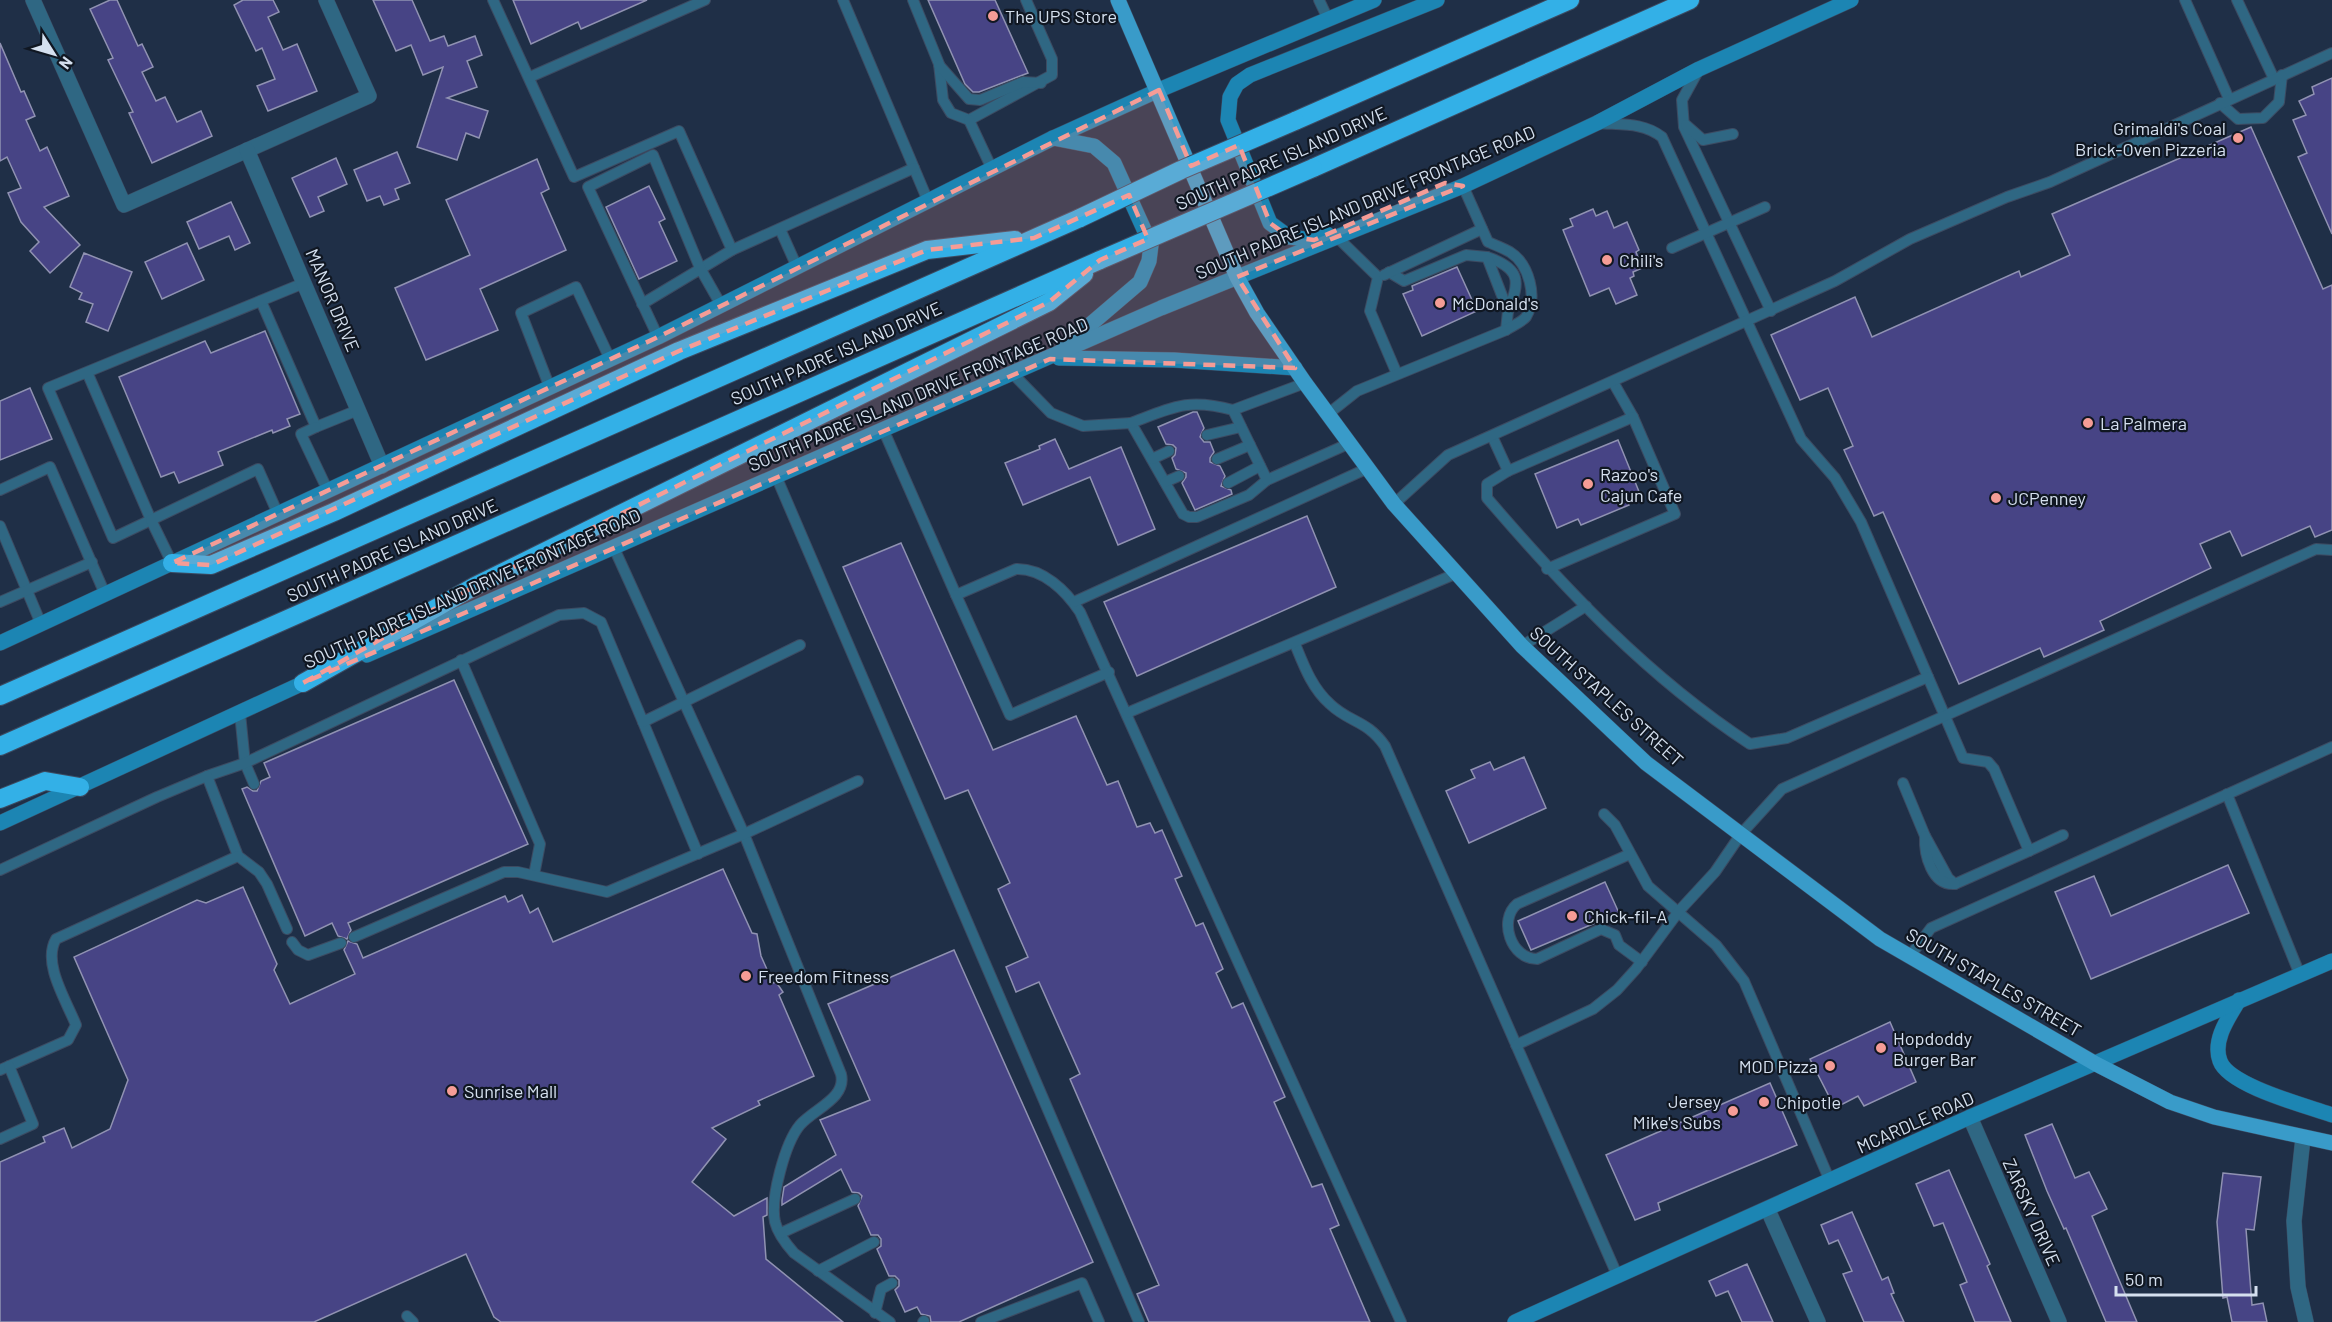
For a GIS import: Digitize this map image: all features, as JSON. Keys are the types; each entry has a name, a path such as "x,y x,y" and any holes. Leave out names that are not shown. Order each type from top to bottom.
{"highway":[{"name":"SOUTH PADRE ISLAND DRIVE","path":"0,696 1080,218 1181,170 1570,0"},
{"name":"SOUTH PADRE ISLAND DRIVE","path":"0,746 1690,0"},
{"path":"172,563 211,565 334,512 679,351 927,250 1034,238"},
{"path":"303,683 476,586 1049,302 1100,260"},
{"path":"0,799 45,782 80,787"}],"main road":[{"name":"SOUTH STAPLES STREET","path":"1118,0 1159,90 1237,277 1257,313 1305,383 1366,469 1455,574 1522,646 1646,763 1880,939 2096,1064 2170,1102 2214,1117 2332,1143"},
{"path":"1437,0 1250,75 1238,84 1230,97 1228,120 1270,223 1289,237 1314,240 1445,183 1463,186"},
{"name":"SOUTH PADRE ISLAND DRIVE FRONTAGE ROAD","path":"0,823 303,683 883,429 1237,277 1463,186 1597,123 1699,69 1851,0"},
{"path":"0,643 658,337 1053,138 1159,90 1370,1"},
{"path":"1050,359 1140,282 1149,261 1151,245 1114,163 1094,146 1053,138"},
{"path":"1050,359 1174,360 1295,368"},
{"name":"MCARDLE ROAD","path":"1515,1322 1536,1318 1618,1277 1970,1118 2332,961"},
{"path":"2239,1000 2225,1023 2218,1049 2220,1061 2228,1073 2247,1084 2332,1115"}],"street":[{"path":"33,0 124,205 369,96 326,0"},
{"name":"MANOR DRIVE","path":"247,150 382,466"},
{"name":"ZARSKY DRIVE","path":"1970,1118 2059,1322"},
{"path":"2303,1138 2294,1221 2298,1287 2306,1322"},
{"path":"1768,1210 1818,1322"}],"lane":[{"path":"493,0 574,177 679,131 732,250"},
{"path":"530,77 705,0"},
{"path":"843,0 928,201"},
{"path":"913,0 939,64 943,100 951,113 969,120 992,169"},
{"path":"969,120 1052,75 1052,59 1026,0"},
{"path":"1319,0 1328,19"},
{"path":"2185,0 2225,101 2238,119 2263,118 2279,102 2278,77 2237,0"},
{"path":"1394,504 1448,455 1748,322 1835,281 1910,239 2007,196 2050,182 2332,53"},
{"path":"939,64 969,99 980,100 1023,82 1041,83"},
{"path":"1699,69 1682,100 1683,122 1771,311"},
{"path":"1683,122 1703,140 1733,134"},
{"path":"1597,123 1638,125 1650,128 1662,137 1801,439 1835,478 1861,522 1963,758 1988,762 1994,769 2029,851"},
{"path":"658,337 588,187 653,156 700,268 721,305"},
{"path":"642,304 732,250 914,168"},
{"path":"1328,414 1357,391 1506,330 1525,319 1532,300 1531,287 1521,263 1511,252 1488,242 1463,186"},
{"path":"1672,248 1765,207"},
{"path":"780,229 797,267"},
{"path":"1378,277 1482,229"},
{"path":"1338,238 1378,277"},
{"path":"1389,272 1404,281 1466,255 1487,257 1501,262 1512,271 1517,280 1516,293 1508,311 1506,330"},
{"path":"1487,257 1508,311"},
{"path":"1378,277 1370,311 1397,374"},
{"path":"278,514 258,469 113,538 48,388 304,284"},
{"path":"550,387 521,313 576,287 610,359"},
{"path":"261,301 316,427"},
{"path":"87,372 172,563"},
{"path":"1013,374 1051,413 1083,426 1131,423 1180,404 1206,403 1233,410 1305,383"},
{"path":"1547,568 1675,513 1633,417 1613,382"},
{"path":"328,490 301,434 358,410"},
{"path":"1233,410 1267,480"},
{"path":"1633,417 1508,471 1487,484 1486,498 1547,568 1623,646 1709,717 1750,744 1788,738 1928,677"},
{"path":"1131,423 1182,514 1189,518 1197,517 1249,495 1267,480 1348,444"},
{"path":"1207,435 1241,427"},
{"path":"883,429 1010,715 1109,672"},
{"path":"1492,436 1508,471"},
{"path":"1217,459 1250,445"},
{"path":"1152,459 1169,452"},
{"path":"1228,483 1260,466"},
{"path":"0,490 50,467 105,594"},
{"path":"1074,602 1366,469"},
{"path":"776,476 1139,1322"},
{"path":"1165,482 1179,476"},
{"path":"1178,505 1190,500"},
{"path":"0,526 40,624"},
{"path":"614,548 744,834 843,1083 837,1094 800,1125 790,1142 777,1186 775,1221 794,1253 890,1322"},
{"path":"1516,1045 1593,1009 1617,990 1642,962 1679,911 1715,872 1741,834 1782,789 2316,549 2332,550"},
{"path":"0,602 92,562"},
{"path":"956,595 1016,569 1025,569 1046,577 1074,602 1109,672 1401,1322"},
{"path":"1127,713 1295,644 1455,574"},
{"path":"1522,646 1586,606"},
{"path":"0,870 157,796 245,763 559,615 585,613 602,622 698,854"},
{"path":"1295,644 1309,677 1330,705 1367,725 1385,746 1618,1277"},
{"path":"643,722 800,645"},
{"path":"461,660 540,844 534,876"},
{"path":"240,713 245,763 254,784"},
{"path":"1910,956 1931,928 2332,747"},
{"path":"207,776 238,856 259,872 267,884 287,929"},
{"path":"354,937 504,872 607,892 744,834 858,781"},
{"path":"1903,783 1925,836 1932,844 1948,878 1955,884 2063,835"},
{"path":"2227,794 2300,975"},
{"path":"1604,814 1615,825 1648,886 1716,945 1744,981 1830,1182"},
{"path":"1630,854 1517,904 1508,914 1507,922 1519,953 1530,959 1537,959 1601,929 1616,935 1619,945 1642,962"},
{"path":"0,1139 33,1124 5,1068 68,1040 74,1033 76,1025 51,962 50,950 56,939 238,856"},
{"path":"292,942 298,950 308,955 341,943"},
{"path":"781,1233 855,1199"},
{"path":"818,1271 874,1242"},
{"path":"875,1313 881,1289 892,1283"},
{"path":"984,1321 1082,1283 1099,1322"}],"highlighted area":[{"path":"1159,90 1191,166 1239,145 1270,223 1289,237 1314,240 1445,183 1463,186 1237,277 1295,368 1050,359 303,683 475,586 1049,302 1100,260 1148,239 1129,195 1034,238 927,250 679,351 211,565 172,563 658,337"}],"building":[{"path":"110,0 117,0 138,46 142,44 153,67 142,72 156,101 165,97 177,122 201,111 212,136 152,163 129,113 133,112 108,60 113,58 90,9"},
{"path":"243,0 273,0 279,12 268,17 283,50 297,44 317,91 268,111 257,86 275,79 262,48 256,51 234,5"},
{"path":"373,0 412,0 430,41 444,36 448,46 475,36 482,55 467,61 477,87 447,98 488,111 479,138 466,133 457,160 417,147 443,67 423,75 411,45 396,51"},
{"path":"513,0 647,0 581,29 578,22 531,44"},
{"path":"928,0 995,0 1028,73 979,92 973,92 965,84"},
{"path":"0,43 21,92 24,91 35,116 26,120 40,151 47,147 69,196 44,207 80,245 50,273 30,251 39,242 21,222 8,193 21,188 7,157 0,161"},
{"path":"2332,78 2332,234 2298,157 2307,153 2293,120 2306,115 2299,101 2314,94 2312,87"},
{"name":"La Palmera","path":"2251,127 2323,289 2332,285 2332,530 2315,537 2310,526 2242,556 2230,531 2200,544 2211,568 2100,621 2104,630 2044,657 2040,648 1959,684 1883,512 1874,516 1844,450 1853,446 1828,388 1800,400 1771,335 1855,297 1872,337 2019,271 2021,277 2070,255 2052,214"},
{"path":"397,152 410,183 395,189 399,199 384,205 380,196 367,201 354,170"},
{"path":"336,158 347,184 318,197 324,211 310,217 292,178"},
{"path":"537,159 549,189 541,193 566,250 480,289 498,330 426,360 395,288 470,255 446,200"},
{"path":"649,186 665,219 659,222 677,261 639,279 606,207"},
{"path":"231,202 250,243 235,250 229,236 199,249 187,222"},
{"name":"Chili's","path":"1593,209 1596,216 1607,211 1614,228 1627,222 1639,250 1636,252 1642,268 1633,272 1634,276 1630,278 1637,295 1616,304 1609,288 1590,296 1563,230 1573,226 1570,219"},
{"path":"187,243 204,280 162,299 145,262"},
{"path":"84,253 132,272 108,331 86,322 93,304 79,299 82,293 70,287"},
{"name":"McDonald's","path":"1457,267 1477,311 1422,336 1403,294 1413,290 1412,286"},
{"path":"265,331 300,414 287,419 290,426 273,433 272,430 218,452 223,465 179,483 174,472 161,477 119,377 205,341 211,353"},
{"path":"30,388 52,439 0,460 0,401"},
{"path":"1197,412 1204,428 1200,437 1204,442 1210,442 1214,452 1210,462 1220,466 1225,476 1221,486 1231,490 1232,494 1195,510 1182,483 1186,473 1176,469 1172,458 1176,448 1166,444 1158,427"},
{"path":"1055,439 1069,469 1121,447 1155,529 1118,545 1090,477 1023,505 1005,463 1040,449 1039,446"},
{"name":"Razoo's Cajun Cafe","path":"1618,440 1640,494 1627,499 1629,505 1581,525 1578,519 1557,528 1535,474"},
{"path":"1307,516 1336,587 1137,676 1104,602"},
{"path":"901,543 993,750 1076,716 1107,785 1118,781 1137,827 1150,823 1155,833 1162,830 1182,876 1175,879 1196,926 1203,923 1223,969 1216,973 1232,1008 1243,1003 1285,1097 1274,1102 1312,1187 1322,1184 1339,1225 1330,1229 1370,1322 1149,1322 1137,1294 1159,1285 1070,1079 1080,1074 1039,982 1016,992 1006,967 1028,957 998,889 1010,883 968,790 945,799 843,567"},
{"path":"454,680 528,844 348,923 351,930 347,939 338,936 332,923 305,936 242,789 247,787 257,791 261,781 270,777 264,763"},
{"path":"1524,757 1546,808 1469,843 1446,791 1475,778 1471,770 1490,762 1494,770"},
{"path":"2228,865 2249,913 2091,979 2055,892 2094,876 2111,916"},
{"name":"Sunrise Mall","path":"723,869 752,933 757,934 761,956 773,983 776,982 783,992 779,995 814,1076 758,1101 760,1105 712,1128 726,1139 692,1182 734,1216 767,1198 767,1215 763,1217 766,1259 843,1322 501,1322 494,1317 466,1254 314,1322 0,1322 0,1162 45,1142 43,1137 64,1128 72,1148 110,1129 128,1080 74,957 197,900 206,903 243,887 277,964 274,970 290,1004 355,974 344,950 348,941 357,944 363,958 505,896 508,902 522,895 530,913 538,908 553,942"},
{"name":"Chick-fil-A","path":"1605,882 1619,913 1531,950 1518,921"},
{"path":"954,950 1093,1262 959,1322 931,1322 930,1316 921,1314 917,1307 905,1312 895,1290 899,1286 899,1280 895,1276 889,1276 877,1249 881,1246 881,1239 878,1235 871,1235 858,1206 862,1196 852,1192 841,1169 782,1205 782,1200 784,1187 836,1155 820,1120 870,1100 828,1004"},
{"path":"1890,1022 1916,1082 1864,1106 1858,1096 1835,1108 1810,1059"},
{"path":"1770,1083 1797,1145 1658,1203 1660,1210 1635,1220 1606,1155"},
{"path":"2052,1124 2075,1178 2089,1172 2107,1209 2092,1216 2137,1322 2106,1322 2066,1228 2064,1229 2047,1191 2025,1135"},
{"path":"1949,1170 1990,1264 1987,1266 2011,1322 1975,1322 1960,1285 1967,1282 1943,1223 1934,1226 1916,1184"},
{"path":"2223,1173 2261,1177 2254,1230 2246,1229 2252,1305 2263,1303 2267,1322 2232,1322 2227,1297 2223,1298 2217,1222"},
{"path":"1852,1212 1882,1280 1888,1277 1894,1293 1891,1294 1904,1322 1864,1322 1843,1274 1852,1271 1838,1240 1829,1244 1821,1225"},
{"path":"1747,1264 1773,1322 1742,1322 1728,1291 1716,1296 1709,1281"}],"place":[{"name":"The UPS Store","path":"993,16"},
{"name":"Grimaldi's Coal Brick-Oven Pizzeria","path":"2238,138"},
{"name":"Chili's","path":"1607,260"},
{"name":"McDonald's","path":"1440,303"},
{"name":"La Palmera","path":"2088,423"},
{"name":"Razoo's Cajun Cafe","path":"1588,484"},
{"name":"JCPenney","path":"1996,498"},
{"name":"Chick-fil-A","path":"1572,916"},
{"name":"Freedom Fitness","path":"746,976"},
{"name":"Hopdoddy Burger Bar","path":"1881,1048"},
{"name":"MOD Pizza","path":"1830,1066"},
{"name":"Sunrise Mall","path":"452,1091"},
{"name":"Chipotle","path":"1764,1102"},
{"name":"Jersey Mike's Subs","path":"1733,1111"}]}
